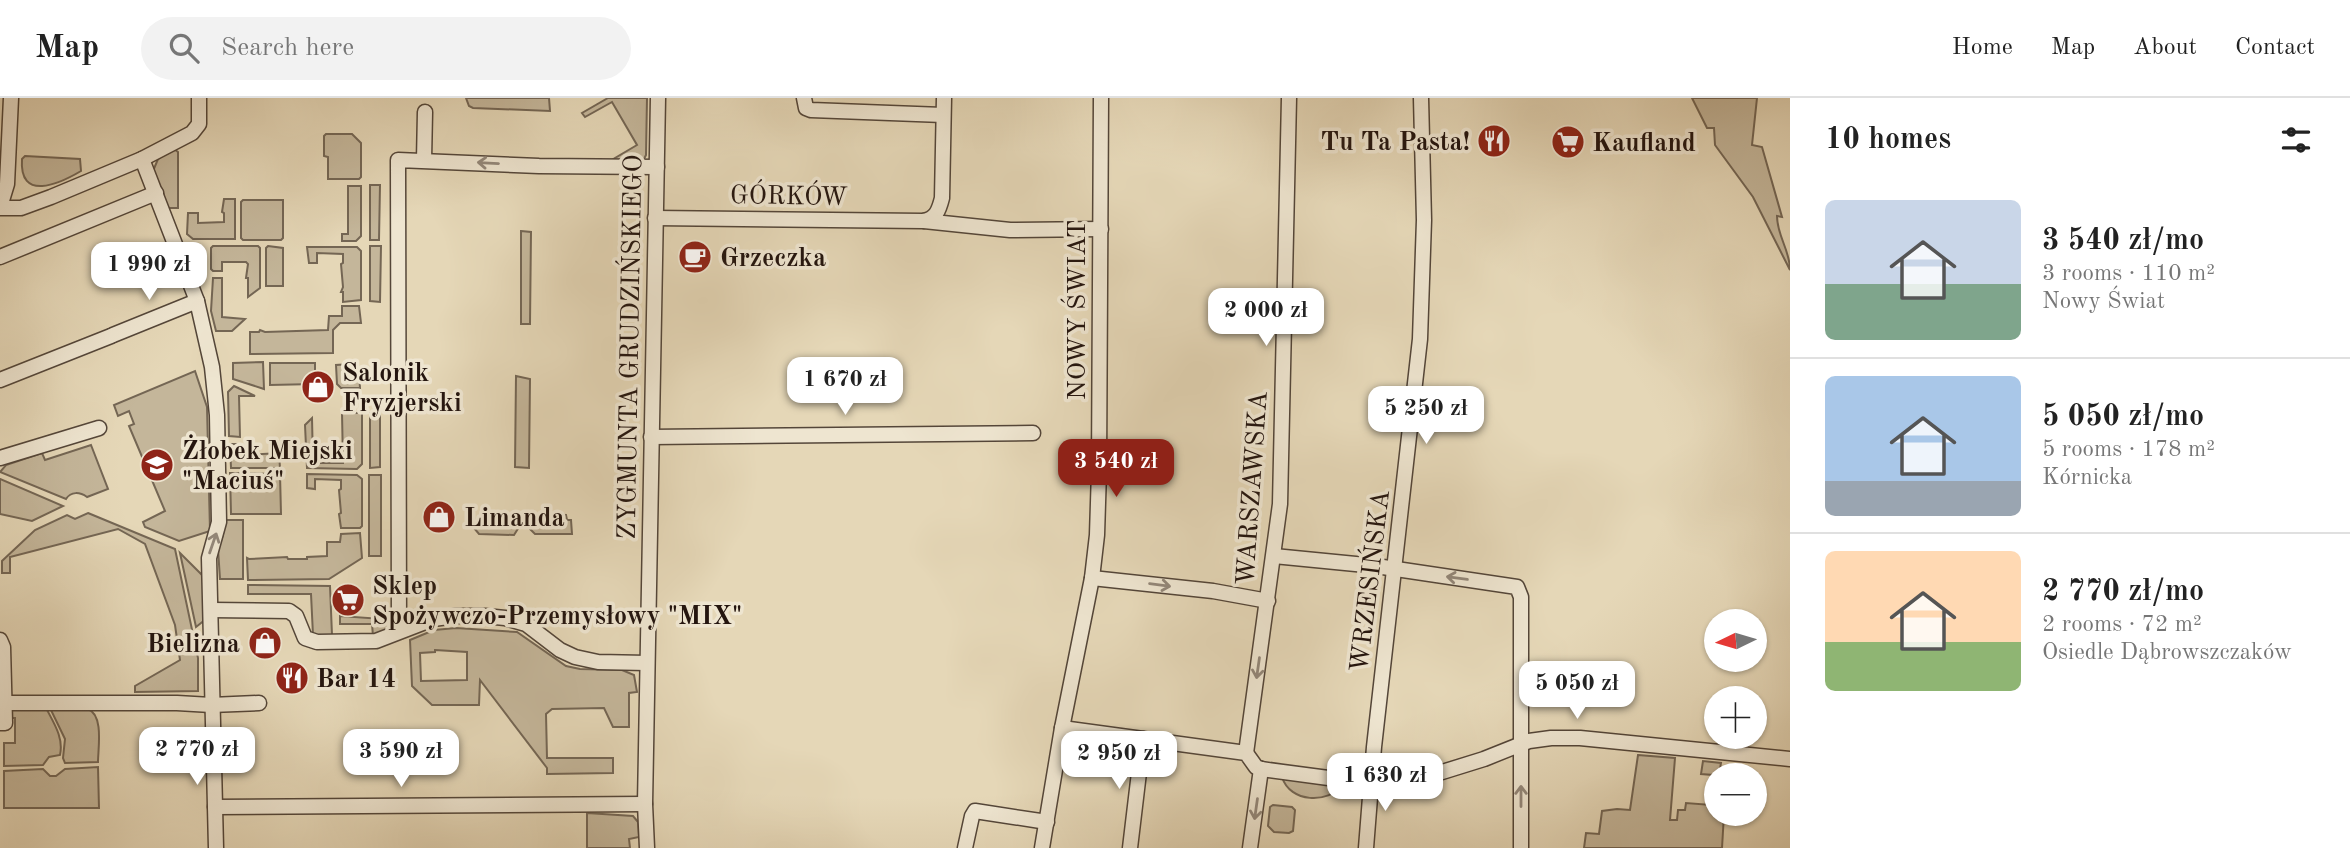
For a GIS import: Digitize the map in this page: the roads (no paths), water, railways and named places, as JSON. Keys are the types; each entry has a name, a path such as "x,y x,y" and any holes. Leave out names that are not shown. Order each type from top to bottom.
{"street":[{"path":"11,98 7,184 0,208 28,206 142,159 196,129 199,122 199,98"},
{"name":"ZYGMUNTA GRUDZIŃSKIEGO","path":"646,848 658,98"},
{"path":"804,98 806,108 811,110 943,116"},
{"path":"923,221 935,215 942,198 944,98"},
{"name":"NOWY ŚWIAT","path":"1042,848 1062,728 1092,578 1099,502 1101,98"},
{"name":"WARSZAWSKA","path":"1246,753 1274,556 1281,472 1289,98"},
{"name":"WRZESIŃSKA","path":"1366,848 1371,776 1423,294 1421,98"},
{"path":"420,160 425,112"},
{"path":"142,159 197,301 211,356 217,415 219,517 219,527 209,554 216,848"},
{"path":"399,631 398,160 657,167"},
{"path":"0,257 156,193"},
{"name":"GÓRKÓW","path":"655,218 923,221 1010,230 1101,229"},
{"path":"0,380 197,301"},
{"path":"0,458 99,428"},
{"path":"651,437 1033,433"},
{"path":"1274,556 1395,569 1519,588 1521,848"},
{"path":"1092,578 1213,591 1268,601"},
{"path":"211,610 289,611 296,616 303,636 314,642 376,641 425,621 446,617 470,615 505,618 532,628 569,656 598,662 647,663"},
{"path":"0,640 3,647 2,723"},
{"path":"2,703 259,704"},
{"path":"1062,728 1246,753 1256,767 1261,769 1349,781 1392,772 1444,772 1521,744 1551,737 1790,759"},
{"path":"1130,848 1143,739"},
{"path":"1250,848 1261,769"},
{"path":"215,807 645,804"},
{"path":"965,848 975,811 1047,822"}],"place":[{"name":"Tu Ta Pasta!","path":"1494,141"},
{"name":"Kaufland","path":"1568,142"},
{"name":"Grzeczka","path":"695,257"},
{"name":"Salonik Fryzjerski","path":"318,387"},
{"name":"Żłobek Miejski \"Maciuś\"","path":"157,465"},
{"name":"Limanda","path":"439,517"},
{"name":"Sklep Spożywczo-Przemysłowy \"MIX\"","path":"348,600"},
{"name":"Bielizna","path":"265,643"},
{"name":"Bar 14","path":"292,678"}]}
